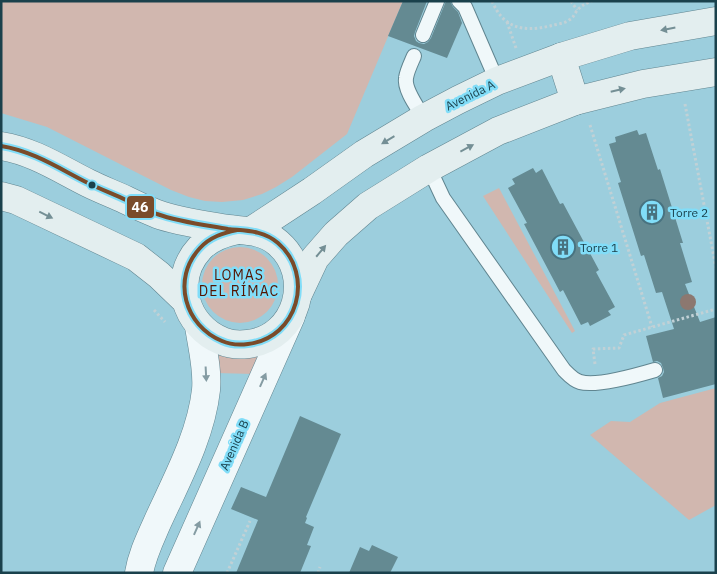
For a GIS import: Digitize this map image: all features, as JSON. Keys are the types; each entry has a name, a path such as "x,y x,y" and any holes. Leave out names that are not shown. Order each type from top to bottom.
{"main road":[{"name":"Avenida A","path":"244,230 312,191 357,159 424,118 497,81 561,57 630,36 716,21"},
{"path":"561,57 582,112"},
{"path":"244,230 223,233 210,239 200,248 186,272 184,286 190,314 199,326 211,336 224,342 240,345 269,338 281,328 294,305 315,258 336,234 368,206 429,168 498,132 582,112 643,84 716,72"},
{"path":"1,146 44,160 90,184 158,214 197,224 244,230 265,235 277,242 287,253 294,266 298,280 294,305"},
{"path":"1,196 16,200 136,257 186,300"}],"street":[{"name":"Avenida B","path":"177,573 294,305"},
{"path":"139,573 144,554 192,445 203,409 206,370 199,326"}],"lane":[{"path":"423,35 437,1"},
{"path":"459,1 465,7 497,81"},
{"path":"414,56 406,76 406,82 410,94 424,118"},
{"path":"429,168 442,198 564,370 571,377 580,382 588,383 625,378 655,370"}],"path":[{"path":"492,1 499,14 507,22 519,27 535,29 567,22 583,4 592,1"},
{"path":"571,1 577,10"},
{"path":"507,22 517,51"},
{"path":"683,96 716,268"},
{"path":"582,112 652,327"},
{"path":"151,306 166,324"},
{"path":"597,382 593,349 619,348 624,335 716,309"},
{"path":"228,573 250,522"},
{"path":"318,573 320,567"}],"shaded area":[{"path":"1,1 403,1 347,134 292,177 276,187 243,200 222,202 205,201 171,190 47,127 1,113"},
{"path":"499,188 575,331 572,333 483,196"},
{"path":"240,247 254,250 267,258 275,271 278,285 275,299 267,312 254,320 240,323 226,320 213,312 205,299 202,285 205,271 213,258 226,250"},
{"path":"214,353 236,358 258,355 253,374 216,373"},
{"path":"716,388 716,505 689,520 590,435 611,421 630,422 660,403"}],"building":[{"path":"403,1 427,1 414,36 416,41 424,44 431,38 446,1 450,1 458,12 462,23 447,58 388,36"},
{"path":"637,130 639,135 646,133 658,170 660,169 683,243 680,243 692,282 685,284 700,322 716,317 716,384 663,398 658,378 664,372 663,368 661,363 653,362 646,336 674,329 662,292 656,293 644,255 641,256 618,183 621,182 609,144 616,142 615,137"},
{"name":"Torre 1","path":"533,168 536,173 542,169 560,204 563,203 599,270 596,272 615,307 608,311 611,315 590,326 588,322 581,325 563,290 560,292 524,224 527,223 508,188 515,184 512,179"},
{"path":"300,416 341,434 306,517 305,523 314,527 307,545 311,546 300,573 236,573 258,520 231,509 241,487 266,497"},
{"path":"372,545 398,557 390,573 349,573 360,547 369,551"}],"transit line":[{"name":"46","path":"1,146 35,156 157,214 192,223 254,232 278,243 289,256 296,271 298,287 296,303 289,318 279,330 265,339 242,345 222,341 209,334 191,313 184,287 191,260 200,248 217,236 237,230"}],"place":[{"name":"Torre 2","path":"652,212"},
{"name":"Torre 1","path":"563,247"}],"district":[{"name":"LOMAS DEL RÍMAC","path":"239,284"}]}
